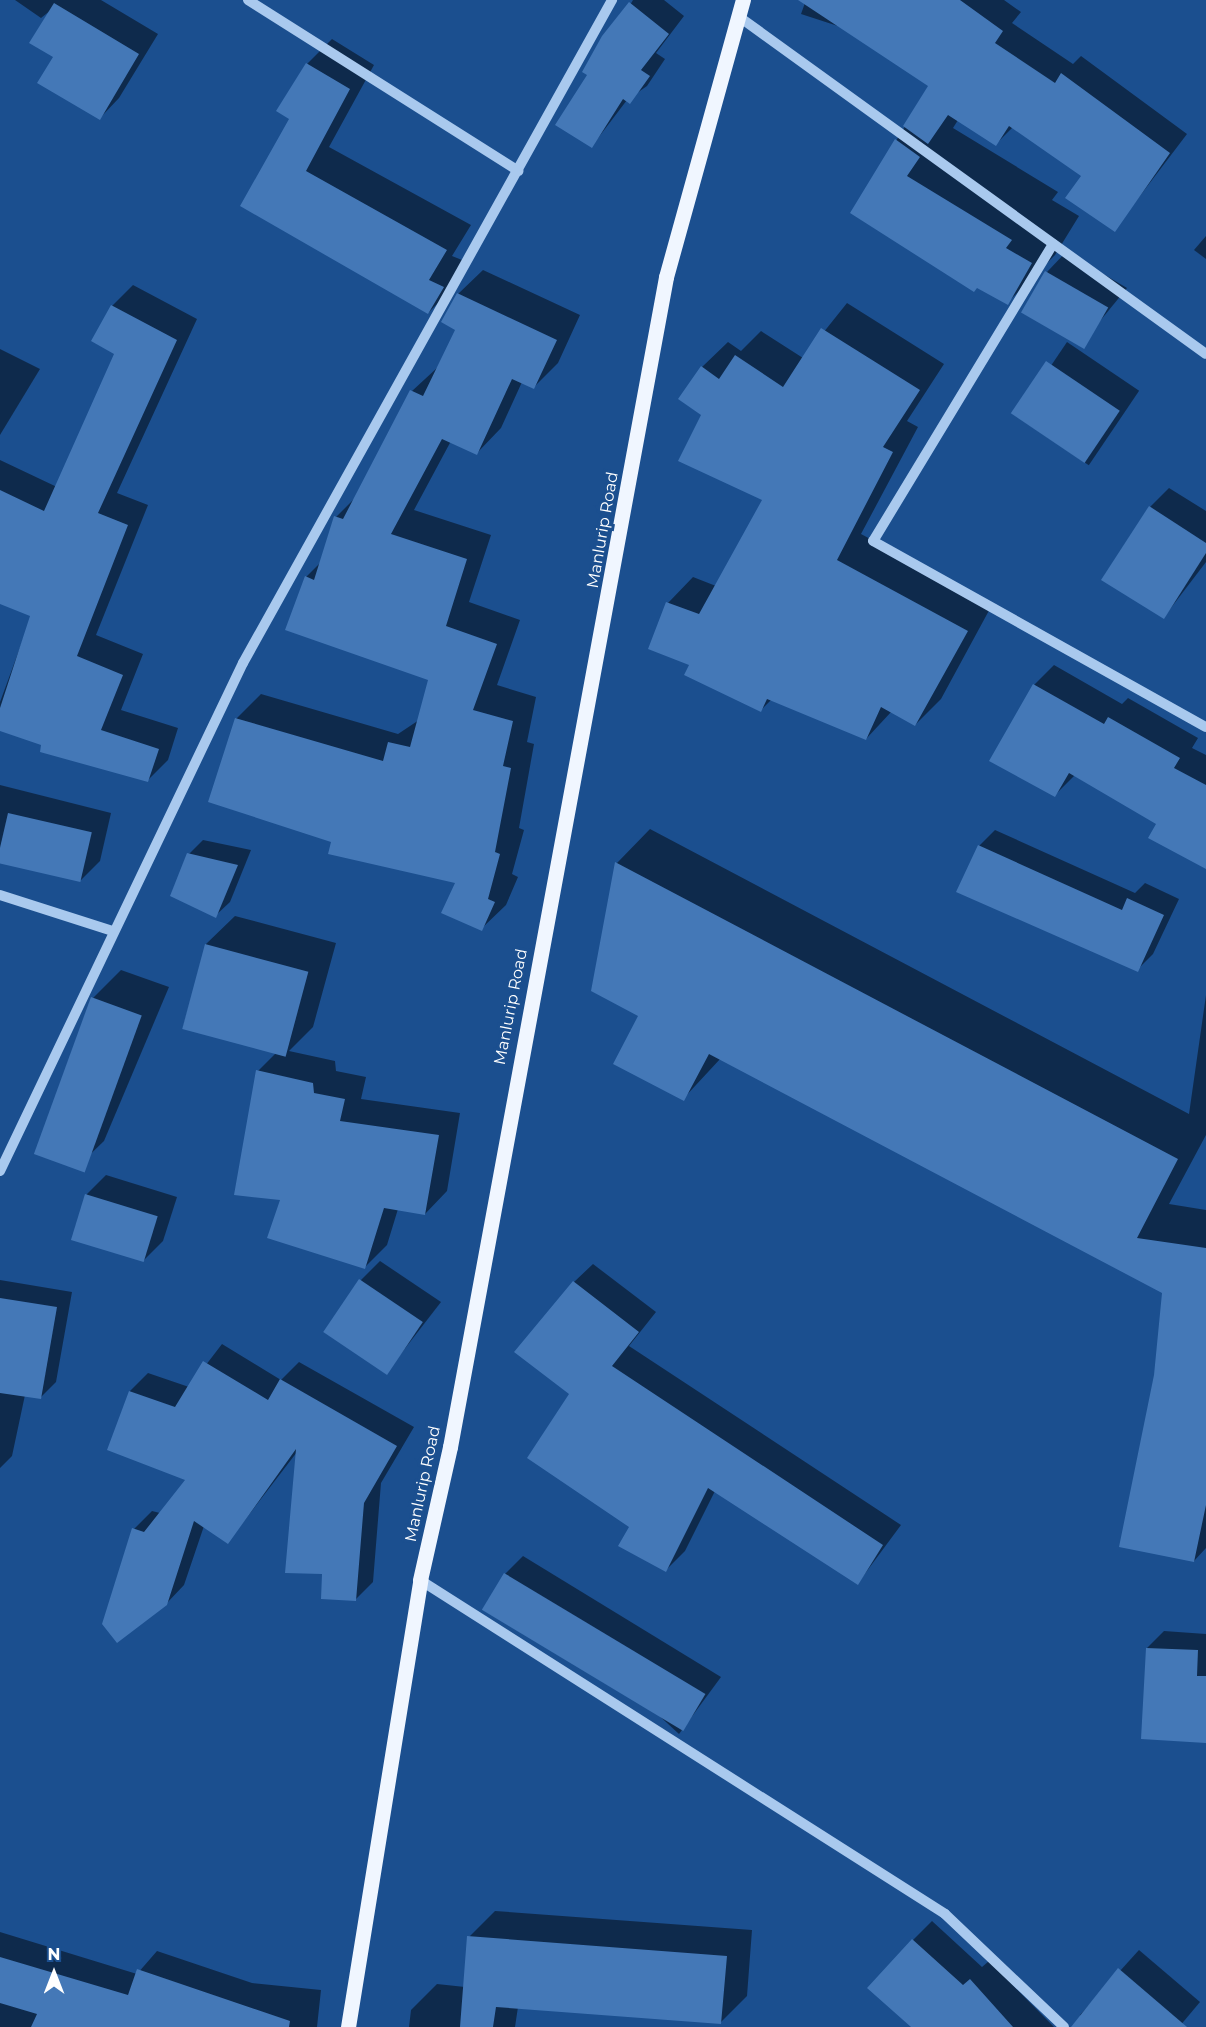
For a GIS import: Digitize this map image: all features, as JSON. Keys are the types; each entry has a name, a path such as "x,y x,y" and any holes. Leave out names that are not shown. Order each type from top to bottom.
{"main road":[{"name":"Manlurip Road","path":"348,2027 420,1580 450,1447 666,277 743,0"}],"street":[{"path":"248,0 518,171"},
{"path":"0,1171 243,663 612,0"},
{"path":"738,16 1206,354"},
{"path":"1053,244 873,541 1206,727"},
{"path":"0,895 113,931"},
{"path":"420,1580 945,1914 1064,2027"}],"building":[{"path":"798,0 960,0 1003,31 995,43 1055,83 1061,73 1170,153 1115,232 1065,198 1081,176 1009,126 996,146 948,115 928,144 903,126 928,86"},
{"path":"629,2 669,34 641,70 650,76 630,104 623,99 592,148 555,125 587,75 582,72 602,36"},
{"path":"54,3 139,54 100,120 37,83 53,57 29,43"},
{"path":"306,63 350,89 306,171 447,250 429,280 444,287 428,314 240,206 289,119 276,111"},
{"path":"895,139 920,157 907,176 1012,240 1006,248 1032,263 1008,305 977,288 974,292 850,213"},
{"path":"1045,271 1108,308 1084,349 1021,313"},
{"path":"457,293 557,340 534,389 512,379 477,455 442,439 391,534 467,559 446,626 497,644 473,710 513,721 503,766 511,768 495,852 500,854 488,899 495,902 482,931 441,913 455,883 328,854 331,842 208,802 235,718 383,761 388,742 410,747 428,680 285,630 305,576 314,580 334,516 343,519 410,390 423,396 455,330 441,322"},
{"path":"111,305 177,340 98,513 128,525 77,656 123,675 101,730 159,749 148,782 40,752 41,745 0,731 0,708 30,616 0,604 0,490 44,511 114,354 91,341"},
{"path":"821,328 920,390 883,447 893,452 837,560 968,631 915,726 881,707 866,740 767,699 761,712 684,675 689,665 648,649 666,602 699,614 762,500 678,461 701,415 678,399 701,366 719,379 735,355 783,387"},
{"path":"1046,361 1120,411 1085,463 1011,413"},
{"path":"1149,506 1206,543 1206,553 1164,619 1101,580"},
{"path":"1033,684 1104,724 1108,717 1180,758 1174,768 1206,785 1206,869 1148,838 1156,824 1069,773 1055,797 989,761"},
{"path":"8,813 92,832 80,882 0,863 0,848"},
{"path":"978,845 1122,910 1127,898 1164,915 1138,972 956,892"},
{"path":"187,853 238,865 216,918 170,896"},
{"path":"615,862 1178,1159 1137,1238 1206,1248 1206,1505 1194,1562 1119,1547 1154,1375 1162,1293 709,1054 684,1101 613,1064 638,1016 591,991"},
{"path":"205,944 308,972 286,1057 182,1029"},
{"path":"91,997 142,1015 85,1172 34,1154"},
{"path":"256,1070 313,1083 314,1093 345,1099 340,1121 439,1135 425,1215 384,1208 365,1269 267,1238 280,1200 234,1195"},
{"path":"85,1194 158,1216 144,1262 71,1240"},
{"path":"359,1279 423,1322 387,1375 323,1332"},
{"path":"573,1281 639,1332 612,1366 883,1545 858,1585 708,1488 666,1572 618,1546 629,1527 527,1458 569,1394 514,1352"},
{"path":"0,1298 57,1307 41,1399 0,1393"},
{"path":"203,1361 268,1400 280,1379 397,1446 364,1503 356,1601 321,1599 322,1574 285,1573 296,1449 228,1544 194,1521 167,1605 117,1643 102,1624 132,1528 144,1532 185,1480 107,1450 129,1391 175,1407"},
{"path":"504,1573 705,1694 683,1731 482,1610"},
{"path":"1146,1648 1198,1650 1197,1676 1206,1676 1206,1743 1141,1739"},
{"path":"467,1936 727,1956 721,2024 496,2007 493,2027 460,2027"},
{"path":"912,1939 963,1985 970,1979 1013,2027 911,2027 867,1988"},
{"path":"0,1957 128,1995 137,1969 290,2021 289,2027 31,2027 37,2014 0,2003"},
{"path":"1118,1968 1187,2027 1071,2027"}]}
